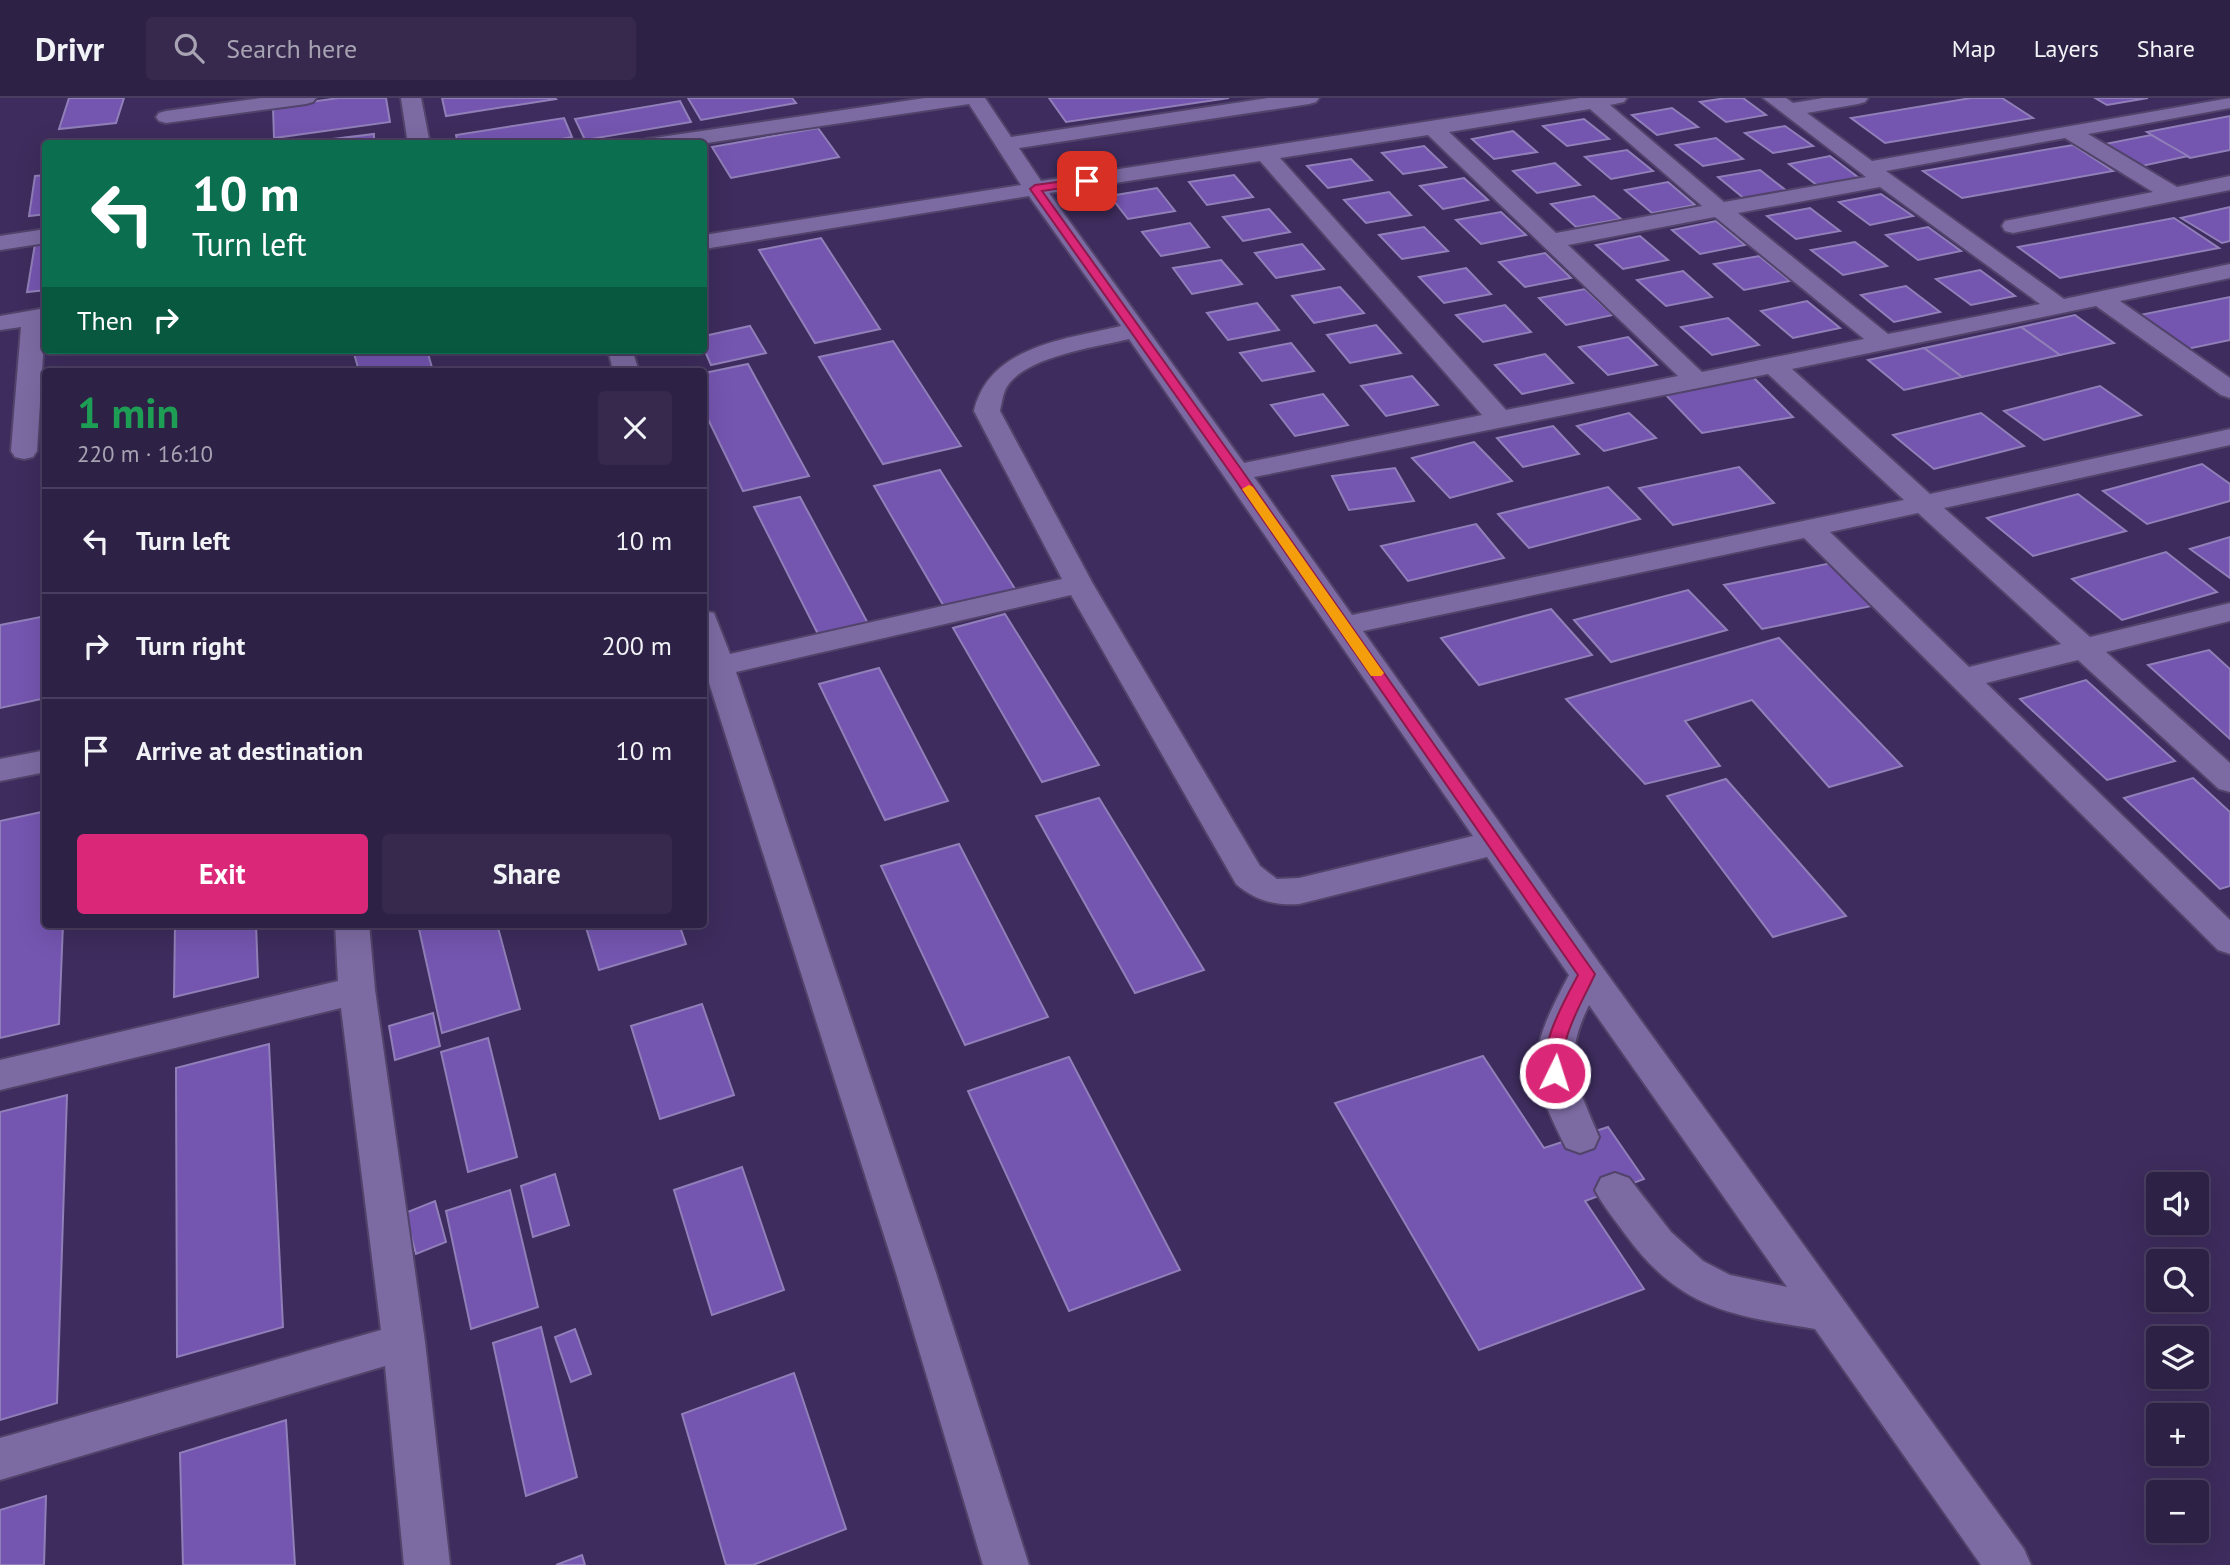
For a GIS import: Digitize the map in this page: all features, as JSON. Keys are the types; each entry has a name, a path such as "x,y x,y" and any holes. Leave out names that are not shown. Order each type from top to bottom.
{"lane":[{"path":"161,140 168,107 306,98"},
{"path":"411,98 418,140"},
{"path":"680,140 967,98"},
{"path":"975,98 1035,189 1237,472 1494,843 2002,1564"},
{"path":"1006,144 1303,98"},
{"path":"707,242 1434,129 1617,98"},
{"path":"1781,104 1858,98"},
{"path":"1594,102 1720,210 1882,342"},
{"path":"1550,241 1720,210 2069,132 2230,102"},
{"path":"1781,104 2060,307"},
{"path":"1434,129 1694,378"},
{"path":"2069,132 2173,194"},
{"path":"1266,155 1499,418"},
{"path":"2012,226 2230,183"},
{"path":"0,243 42,237"},
{"path":"1237,472 2230,271"},
{"path":"2100,298 2226,385"},
{"path":"0,323 40,316 24,451"},
{"path":"1135,330 1027,361 1006,373 991,393 987,411 1079,584 1248,875 1261,888 1278,894 1494,843"},
{"path":"1773,365 2230,781"},
{"path":"1344,626 1924,505 2230,437"},
{"path":"1810,528 2230,942"},
{"path":"718,666 1079,584"},
{"path":"1961,678 2082,649 2224,620"},
{"path":"707,632 916,1273 1006,1565"},
{"path":"0,770 42,762"},
{"path":"352,928 357,990 404,1342 427,1565"},
{"path":"1580,1137 1555,1073 1556,1043 1587,974"},
{"path":"0,1075 357,990"},
{"path":"1615,1190 1673,1262 1708,1285 1742,1296 1827,1312"},
{"path":"0,1460 404,1342"}],"building":[{"path":"69,98 124,98 116,123 59,129"},
{"path":"339,98 386,98 390,122 274,138 273,107"},
{"path":"442,98 555,98 556,99 446,116"},
{"path":"688,98 792,98 796,103 701,120"},
{"path":"1049,98 1229,98 1066,122"},
{"path":"1743,98 1766,115 1726,122 1700,102"},
{"path":"1971,98 2002,98 2033,118 1885,143 1851,118"},
{"path":"2095,98 2148,98 2107,105"},
{"path":"680,101 691,122 585,140 575,119"},
{"path":"1672,108 1698,127 1657,135 1632,115"},
{"path":"2230,116 2230,150 2190,158 2147,132"},
{"path":"564,118 572,137 555,140 457,140 456,135"},
{"path":"1584,119 1609,139 1567,146 1543,126"},
{"path":"1785,126 1813,146 1773,153 1745,133"},
{"path":"818,128 839,157 731,178 712,147"},
{"path":"1513,131 1537,152 1494,159 1472,139"},
{"path":"374,134 374,140 325,140"},
{"path":"2151,135 2188,156 2137,167 2100,145"},
{"path":"1716,138 1743,159 1703,166 1676,145"},
{"path":"2073,145 2113,171 1962,198 1923,171"},
{"path":"1424,146 1446,167 1403,174 1382,153"},
{"path":"1627,150 1653,171 1611,179 1585,157"},
{"path":"1830,156 1859,178 1818,186 1789,164"},
{"path":"1351,159 1372,180 1328,188 1307,166"},
{"path":"1555,163 1580,185 1537,193 1513,171"},
{"path":"1760,170 1788,192 1746,200 1718,177"},
{"path":"42,175 42,214 29,216 35,176"},
{"path":"1234,175 1253,197 1207,205 1189,182"},
{"path":"1464,178 1488,200 1443,209 1420,186"},
{"path":"1668,182 1695,205 1652,213 1625,190"},
{"path":"1157,188 1175,211 1128,219 1110,196"},
{"path":"1389,192 1411,215 1366,223 1344,200"},
{"path":"1881,194 1913,216 1870,225 1839,202"},
{"path":"1594,196 1621,219 1576,227 1551,204"},
{"path":"2230,207 2230,241 2222,243 2181,218"},
{"path":"1810,208 1840,231 1796,239 1767,216"},
{"path":"1269,209 1290,232 1243,241 1223,217"},
{"path":"1501,212 1526,235 1481,244 1456,220"},
{"path":"2174,218 2219,248 2060,278 2018,247"},
{"path":"1716,221 1745,245 1700,254 1672,230"},
{"path":"1190,223 1209,247 1161,256 1142,232"},
{"path":"1424,227 1448,251 1402,259 1379,235"},
{"path":"1928,227 1961,251 1918,260 1886,235"},
{"path":"1640,236 1668,260 1623,269 1596,245"},
{"path":"821,238 880,329 815,343 759,250"},
{"path":"1855,242 1887,266 1843,275 1811,250"},
{"path":"42,243 42,290 27,292 35,244"},
{"path":"1302,244 1324,269 1276,278 1255,253"},
{"path":"1545,253 1571,278 1525,287 1499,262"},
{"path":"1759,256 1790,281 1744,290 1714,264"},
{"path":"1221,260 1242,284 1192,294 1173,268"},
{"path":"1466,268 1491,294 1444,303 1419,277"},
{"path":"1980,270 2015,296 1971,305 1936,279"},
{"path":"1683,271 1712,297 1666,306 1637,280"},
{"path":"1906,286 1940,312 1894,322 1861,295"},
{"path":"1340,287 1364,313 1314,323 1292,296"},
{"path":"1585,289 1613,315 1566,325 1539,298"},
{"path":"2230,297 2230,340 2187,349 2140,315"},
{"path":"1807,301 1840,328 1793,338 1761,311"},
{"path":"1257,303 1279,330 1228,340 1207,313"},
{"path":"1505,305 1531,332 1483,342 1456,315"},
{"path":"2075,315 2114,343 2060,355 2021,327"},
{"path":"1728,318 1759,345 1712,355 1681,327"},
{"path":"1376,325 1401,353 1350,363 1327,335"},
{"path":"750,326 766,353 711,365 706,354 707,335"},
{"path":"2021,327 2060,355 1962,377 1924,348"},
{"path":"1628,337 1657,365 1608,375 1579,347"},
{"path":"893,341 961,446 883,464 819,357"},
{"path":"1291,343 1314,371 1262,381 1240,353"},
{"path":"1924,348 1962,377 1904,390 1868,360"},
{"path":"354,354 428,354 432,368 358,368"},
{"path":"1545,354 1573,383 1522,394 1495,365"},
{"path":"748,364 809,476 743,491 707,417 707,372"},
{"path":"1751,375 1793,417 1702,433 1661,390"},
{"path":"1412,376 1438,405 1386,416 1361,386"},
{"path":"2100,386 2141,415 2044,440 2004,411"},
{"path":"1323,394 1348,425 1295,436 1271,405"},
{"path":"1629,413 1656,438 1604,451 1577,426"},
{"path":"1981,413 2024,446 1934,469 1893,435"},
{"path":"1553,426 1579,454 1523,467 1497,438"},
{"path":"1474,442 1512,481 1450,498 1412,458"},
{"path":"2202,464 2230,484 2230,501 2147,524 2103,491"},
{"path":"1739,467 1774,503 1673,525 1639,488"},
{"path":"1395,468 1414,501 1349,510 1332,476"},
{"path":"940,470 1017,592 946,610 874,486"},
{"path":"1608,487 1640,519 1529,548 1498,514"},
{"path":"2078,494 2126,531 2033,556 1987,518"},
{"path":"800,497 871,629 822,642 754,507"},
{"path":"1476,524 1504,558 1408,581 1381,546"},
{"path":"2230,537 2230,578 2190,549"},
{"path":"2166,552 2217,592 2122,620 2072,579"},
{"path":"1841,561 1881,604 1762,629 1724,585"},
{"path":"1688,590 1727,630 1611,662 1574,620"},
{"path":"1551,609 1592,655 1479,685 1441,638"},
{"path":"1005,614 1099,765 1042,782 953,628"},
{"path":"42,617 42,699 0,708 0,625"},
{"path":"1779,638 1902,766 1829,787 1752,700 1685,721 1720,766 1645,784 1566,699"},
{"path":"2209,650 2230,669 2230,739 2148,665"},
{"path":"879,668 948,801 885,820 819,684"},
{"path":"2086,680 2175,761 2107,780 2020,699"},
{"path":"2193,778 2230,812 2230,886 2220,889 2124,798"},
{"path":"1726,779 1846,916 1773,937 1667,796"},
{"path":"1099,798 1204,970 1135,993 1036,816"},
{"path":"42,812 42,928 63,928 59,1024 0,1038 0,821"},
{"path":"959,844 1048,1017 965,1045 881,866"},
{"path":"175,928 256,928 258,977 174,997"},
{"path":"498,928 520,1009 442,1033 419,929"},
{"path":"586,928 680,928 686,944 599,970"},
{"path":"702,1004 734,1095 660,1119 631,1026"},
{"path":"433,1013 440,1046 395,1060 389,1026"},
{"path":"488,1038 517,1157 468,1172 441,1052"},
{"path":"269,1044 283,1327 177,1357 176,1068"},
{"path":"1483,1056 1544,1148 1608,1127 1644,1179 1585,1201 1644,1289 1479,1350 1335,1103"},
{"path":"1069,1057 1180,1270 1069,1311 968,1091"},
{"path":"67,1095 57,1403 0,1420 0,1112"},
{"path":"742,1167 784,1290 712,1315 674,1190"},
{"path":"555,1174 569,1225 533,1237 521,1186"},
{"path":"510,1190 538,1307 471,1329 446,1211"},
{"path":"435,1201 446,1242 416,1254 405,1213"},
{"path":"541,1327 577,1477 526,1496 493,1343"},
{"path":"575,1329 591,1374 571,1382 555,1337"},
{"path":"794,1373 846,1529 753,1565 726,1565 682,1414"},
{"path":"286,1420 295,1565 183,1565 180,1453"},
{"path":"46,1496 44,1565 0,1565 0,1510"},
{"path":"582,1555 585,1565 556,1565"}],"slow traffic":[{"path":"1249,489 1376,673"}],"route":[{"path":"1087,181 1035,189 1237,472 1587,974 1556,1043 1555,1073"}]}
